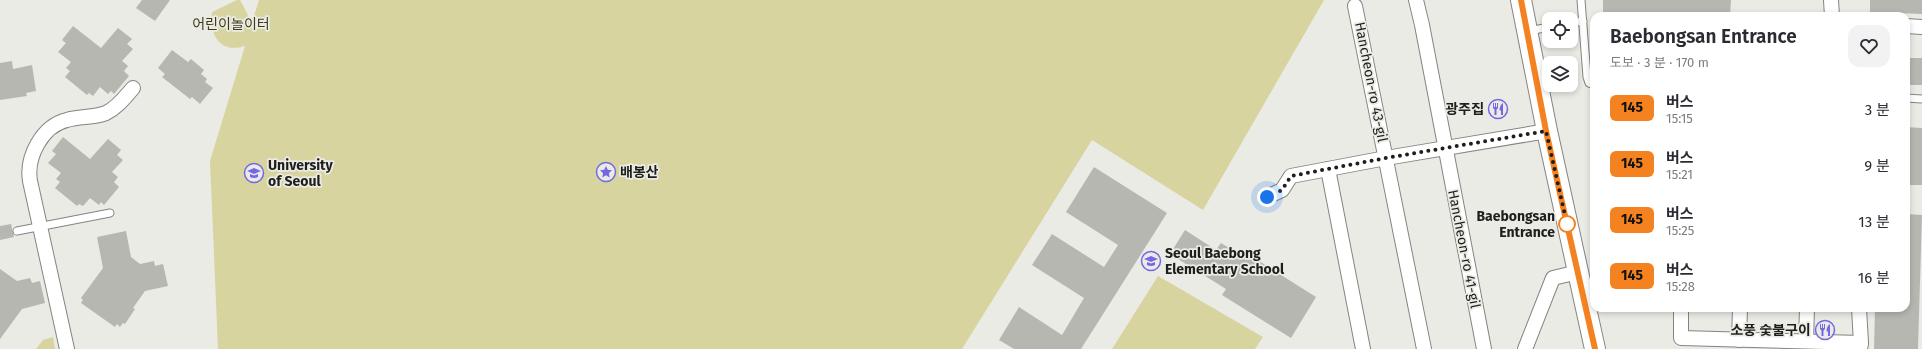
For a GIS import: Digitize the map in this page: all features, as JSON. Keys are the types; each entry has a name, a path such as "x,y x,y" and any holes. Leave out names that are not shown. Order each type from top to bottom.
{"main road":[{"path":"1521,0 1546,131 1595,349"}],"street":[{"path":"1416,0 1445,148"},
{"path":"1831,0 1832,12"},
{"name":"Hancheon-ro 43-gil","path":"1355,6 1386,158"},
{"path":"1910,26 1922,27"},
{"path":"67,349 39,226 29,174 32,158 38,144 50,128 64,120 102,115 113,110 133,88"},
{"name":"Hancheon-ro 43-gil","path":"1267,197 1282,190 1291,176 1386,158 1546,131"},
{"name":"Hancheon-ro 41-gil","path":"1445,148 1484,349"},
{"path":"1386,158 1424,349"},
{"path":"1328,169 1363,349"},
{"path":"1525,349 1553,278 1578,272"},
{"path":"1681,312 1681,338 1806,342 1860,346 1859,312"},
{"path":"1739,340 1740,312"},
{"path":"1806,342 1807,312"}],"lane":[{"path":"1581,0 1587,77 1590,83"},
{"path":"1578,22 1583,21"},
{"path":"1527,31 1542,28"},
{"path":"1910,98 1922,99"},
{"path":"17,231 110,212"}],"green space":[{"name":"어린이놀이터","path":"240,0 251,25 259,0 1324,0 1203,210 1092,140 962,349 218,349 210,161 245,46 236,48 229,47 218,41 212,28 212,12"},
{"path":"1158,276 1263,337 1255,349 1112,349"},
{"path":"53,337 55,349 36,349 43,340"}],"building":[{"path":"142,0 170,0 155,21 136,8"},
{"path":"1603,0 1731,0 1730,12 1603,12"},
{"path":"1870,0 1922,0 1922,14 1910,14 1910,12 1870,12"},
{"path":"73,26 101,48 118,28 132,39 127,44 133,49 122,61 128,66 124,71 129,76 114,94 111,91 108,94 100,87 93,96 89,93 87,95 65,77 70,71 66,68 71,62 58,52 66,43 62,40"},
{"path":"172,50 188,62 191,59 204,70 201,74 207,79 205,82 213,88 200,104 192,97 190,99 162,77 165,74 158,68"},
{"path":"1910,58 1922,58 1922,85 1910,85"},
{"path":"12,61 13,69 32,65 36,91 26,93 27,96 0,100 0,63"},
{"path":"1910,127 1922,128 1922,185 1910,185"},
{"path":"63,137 90,159 108,139 121,150 117,155 123,160 112,172 118,177 114,182 119,187 104,205 101,202 99,205 90,198 83,206 79,204 77,206 55,188 60,182 56,179 61,173 48,163 56,154 52,151"},
{"path":"1094,167 1167,213 1081,349 1014,349 999,340 1019,307 1062,335 1084,298 1032,265 1052,234 1104,267 1118,245 1066,212"},
{"path":"1910,214 1922,215 1918,349 1874,349 1875,312 1910,312"},
{"path":"11,224 14,237 0,240 0,226"},
{"path":"1185,230 1216,250 1221,243 1245,258 1248,254 1316,297 1291,338 1222,295 1226,289 1170,254"},
{"path":"126,231 131,257 140,264 154,261 155,266 163,264 168,286 145,291 133,308 135,309 125,324 123,323 120,327 117,324 115,327 81,303 83,300 81,298 103,268 97,237"},
{"path":"0,269 17,281 30,278 32,283 40,281 45,303 22,309 0,339"}],"bus line":[{"name":"145","path":"1521,0 1546,131 1595,349"}],"place":[{"name":"광주집","path":"1498,109"},
{"name":"배봉산","path":"606,172"},
{"name":"University of Seoul","path":"254,173"},
{"name":"Baebongsan Entrance","path":"1567,224"},
{"name":"Seoul Baebong Elementary School","path":"1151,261"},
{"name":"소풍 숯불구이","path":"1825,330"}],"route":[{"path":"1267,197 1282,190 1291,176 1386,158 1546,131 1567,224"}]}
